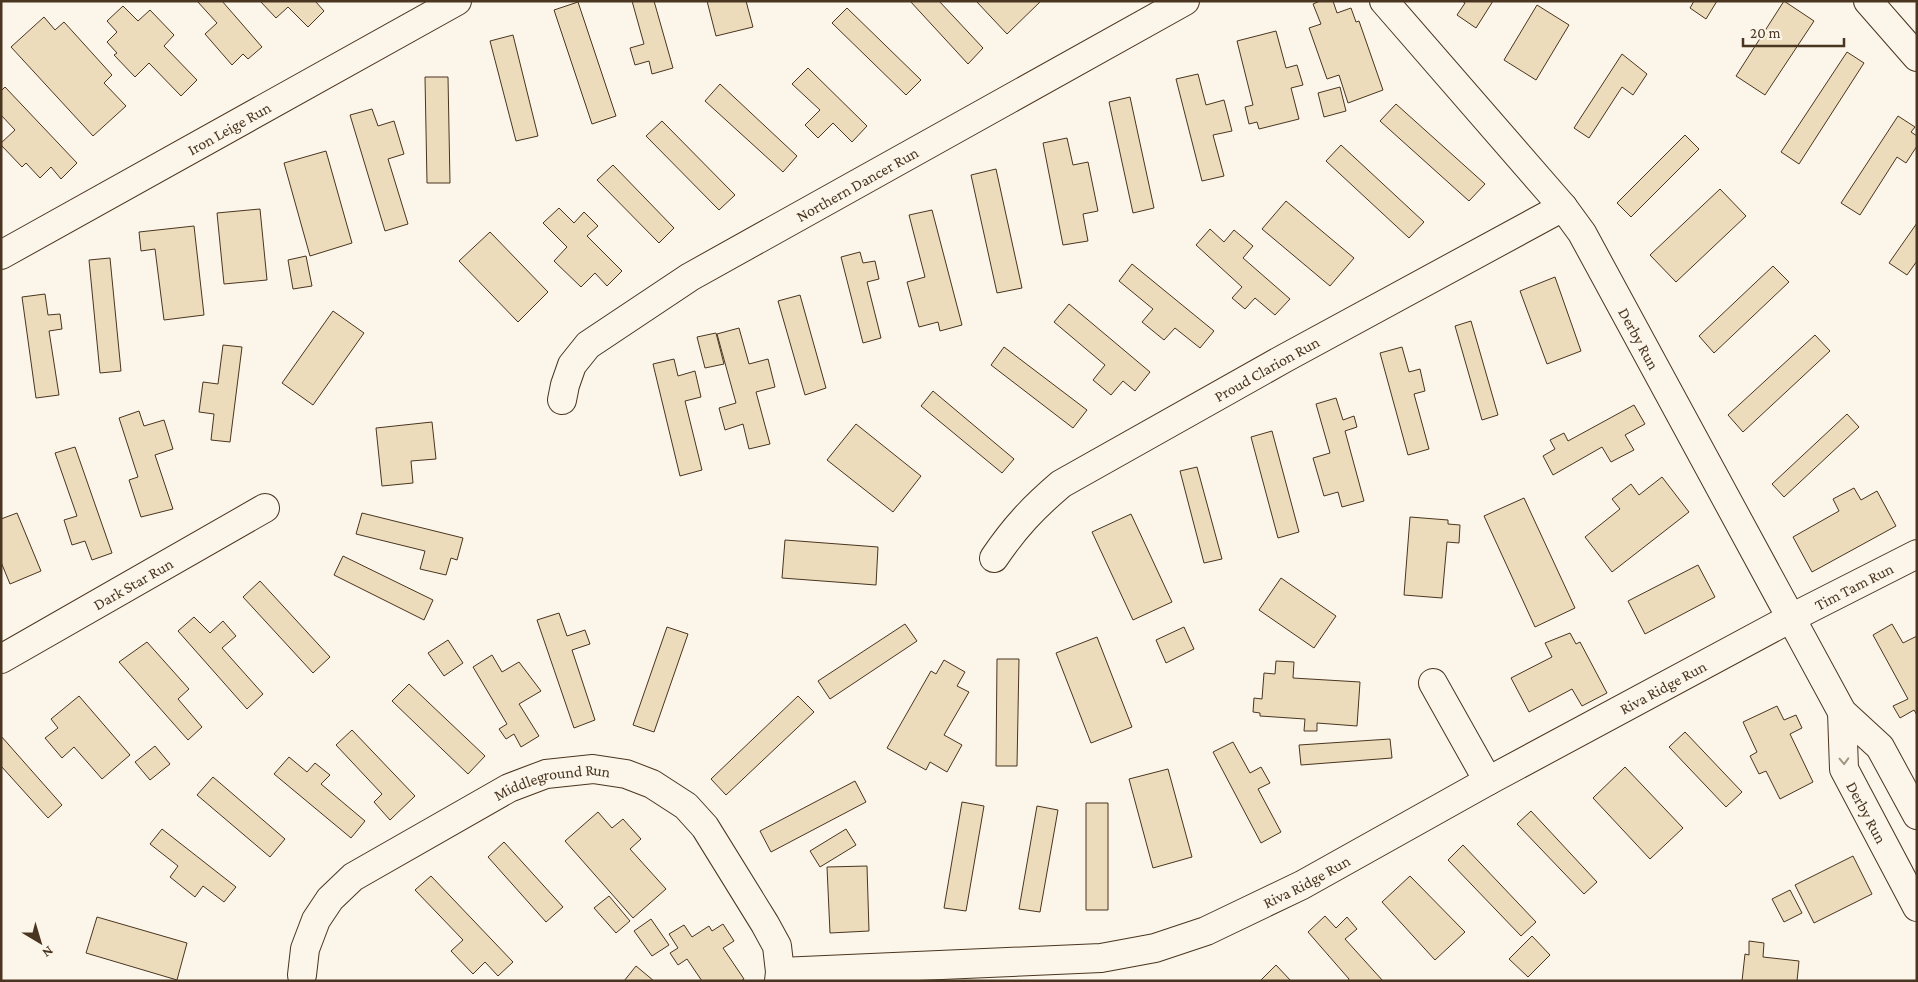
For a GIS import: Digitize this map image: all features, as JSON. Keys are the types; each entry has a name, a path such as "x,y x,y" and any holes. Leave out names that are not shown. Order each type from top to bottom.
{"street":[{"name":"Iron Leige Run","path":"1,255 457,1"},
{"name":"Northern Dancer Run","path":"562,400 572,365 588,345 690,277 1185,1"},
{"name":"Derby Run","path":"1384,1 1563,207 1582,233 1842,712 1880,748 1917,815"},
{"path":"1868,1 1917,57"},
{"name":"Proud Clarion Run","path":"994,558 1013,530 1035,506 1062,484 1285,358 1563,207"},
{"name":"Dark Star Run","path":"1,659 265,508"},
{"name":"Tim Tam Run","path":"1791,618 1917,554"},
{"name":"Riva Ridge Run","path":"780,976 1101,958 1155,948 1206,931 1302,885 1488,781 1791,618"},
{"path":"1433,683 1488,781"},
{"name":"Derby Run","path":"1842,712 1844,769 1917,907"},
{"name":"Middleground Run","path":"302,975 304,950 316,920 330,899 353,877 509,788 546,774 593,769 626,774 652,784 686,806 699,820 777,946 780,976"}],"building":[{"path":"197,1 222,1 262,47 248,59 243,54 232,65 205,34 217,23"},
{"path":"260,1 315,1 324,11 308,27 288,7 276,18"},
{"path":"632,1 654,1 673,68 652,74 649,61 635,65 630,48 644,44"},
{"path":"707,1 746,1 753,27 716,36"},
{"path":"910,1 939,1 983,48 968,64"},
{"path":"976,1 1041,1 1007,34"},
{"path":"1320,1 1333,1 1337,13 1351,8 1356,22 1359,21 1383,90 1348,103 1339,75 1327,79 1309,28 1321,24 1313,4"},
{"path":"1462,1 1493,1 1476,28 1457,15 1465,3"},
{"path":"1694,1 1717,1 1706,19 1690,8"},
{"path":"1784,1 1814,21 1765,95 1736,76"},
{"path":"578,2 616,116 592,124 554,10"},
{"path":"1537,5 1569,25 1536,80 1504,60"},
{"path":"123,6 138,21 150,10 174,35 164,46 197,80 181,96 149,63 135,77 114,55 117,53 107,42 117,32 107,21"},
{"path":"847,8 921,80 906,95 832,23"},
{"path":"44,17 55,30 64,22 112,75 104,83 126,106 93,136 11,47"},
{"path":"1276,31 1286,68 1297,65 1303,85 1291,88 1299,119 1259,129 1257,122 1249,124 1245,107 1253,105 1237,41"},
{"path":"513,35 538,136 516,141 490,41"},
{"path":"1847,52 1864,63 1799,164 1781,152"},
{"path":"1622,54 1647,74 1633,95 1622,87 1589,138 1574,128"},
{"path":"808,68 867,126 852,142 833,123 818,138 805,125 820,110 792,84"},
{"path":"1198,74 1206,105 1224,100 1232,131 1213,135 1224,176 1202,181 1176,79"},
{"path":"425,77 448,77 450,183 427,183"},
{"path":"720,84 797,156 783,172 705,101"},
{"path":"5,87 77,163 61,179 51,167 40,178 26,163 22,167 1,145 15,130 1,115 1,91"},
{"path":"1340,87 1346,111 1324,117 1318,93"},
{"path":"1130,97 1154,208 1133,213 1109,102"},
{"path":"1396,104 1485,184 1469,201 1380,121"},
{"path":"372,109 378,126 394,121 404,154 388,159 408,224 385,231 350,115"},
{"path":"1898,116 1915,127 1911,132 1917,136 1917,146 1906,163 1897,157 1860,215 1841,203"},
{"path":"662,121 735,195 719,210 646,136"},
{"path":"1685,135 1699,149 1631,217 1617,203"},
{"path":"1067,138 1073,165 1088,162 1098,211 1083,214 1088,241 1063,245 1043,143"},
{"path":"1341,145 1424,222 1409,238 1326,161"},
{"path":"326,151 352,243 310,256 284,163"},
{"path":"613,165 674,228 659,243 597,180"},
{"path":"996,169 1022,288 997,293 971,175"},
{"path":"1720,189 1746,216 1676,282 1650,255"},
{"path":"1286,201 1354,258 1330,286 1262,229"},
{"path":"559,208 574,223 584,212 598,226 587,236 622,271 607,286 595,273 581,287 554,261 567,247 543,223"},
{"path":"260,209 267,280 224,284 217,213"},
{"path":"932,210 962,325 940,331 938,322 919,327 907,282 925,277 909,215"},
{"path":"1917,223 1917,261 1907,275 1889,263"},
{"path":"194,226 204,315 164,320 155,249 141,251 139,232"},
{"path":"1210,229 1224,242 1234,230 1253,246 1243,258 1290,299 1275,315 1255,298 1245,309 1232,298 1242,287 1196,245"},
{"path":"490,232 548,292 518,322 459,261"},
{"path":"860,252 863,263 875,261 879,279 867,282 881,338 863,343 841,257"},
{"path":"306,256 312,286 293,289 288,260"},
{"path":"110,258 121,371 100,373 89,260"},
{"path":"1132,264 1214,331 1200,348 1175,328 1164,340 1142,322 1153,309 1119,281"},
{"path":"1773,266 1789,282 1714,353 1699,336"},
{"path":"1555,277 1581,351 1547,364 1520,291"},
{"path":"45,294 48,315 60,314 62,329 49,331 59,395 36,398 22,297"},
{"path":"800,295 826,388 805,395 778,301"},
{"path":"1069,304 1150,372 1135,391 1123,381 1111,395 1093,380 1105,365 1054,322"},
{"path":"333,311 364,333 313,405 282,383"},
{"path":"1471,321 1498,415 1482,420 1455,326"},
{"path":"739,328 749,364 768,359 775,387 756,392 770,444 749,449 743,424 725,430 719,408 736,403 717,334"},
{"path":"716,333 724,364 705,368 697,337"},
{"path":"1815,335 1830,351 1743,432 1728,415"},
{"path":"223,345 242,347 230,442 211,440 214,414 199,412 203,382 218,384"},
{"path":"1004,347 1087,410 1073,428 991,365"},
{"path":"1402,347 1409,372 1420,369 1425,391 1414,394 1429,449 1408,455 1380,353"},
{"path":"674,359 678,376 695,371 701,397 685,401 702,470 680,476 653,364"},
{"path":"933,391 1014,459 1002,473 921,406"},
{"path":"1336,398 1343,420 1354,416 1357,427 1345,431 1364,501 1342,507 1338,492 1324,496 1313,458 1330,453 1316,404"},
{"path":"1634,405 1645,424 1625,435 1634,450 1611,462 1602,447 1553,475 1543,456 1555,449 1550,440 1564,433 1568,441"},
{"path":"139,411 144,426 164,420 173,449 155,455 173,509 141,517 129,480 138,477 119,418"},
{"path":"1847,414 1859,427 1784,497 1772,484"},
{"path":"432,422 436,459 411,461 413,483 382,486 376,428"},
{"path":"856,424 921,476 893,512 827,460"},
{"path":"1272,431 1299,532 1278,538 1251,437"},
{"path":"75,447 112,553 92,560 85,541 72,545 64,520 77,516 55,453"},
{"path":"1197,467 1222,559 1204,563 1180,471"},
{"path":"1662,477 1689,512 1612,572 1585,537 1620,509 1612,499 1631,484 1639,495"},
{"path":"1854,488 1861,500 1877,491 1896,526 1812,572 1793,537 1839,511 1833,499"},
{"path":"1524,498 1575,608 1535,627 1484,516"},
{"path":"17,513 41,571 10,584 1,562 1,519"},
{"path":"362,513 463,538 457,560 451,558 446,575 420,569 425,551 356,534"},
{"path":"1131,514 1172,602 1133,620 1092,532"},
{"path":"1410,517 1448,520 1448,524 1460,525 1459,543 1447,542 1442,598 1404,595"},
{"path":"785,540 878,547 876,585 782,578"},
{"path":"343,556 433,600 424,620 334,575"},
{"path":"1698,565 1715,597 1645,634 1628,601"},
{"path":"1281,578 1336,616 1314,648 1259,610"},
{"path":"260,581 330,657 313,673 243,597"},
{"path":"559,613 567,636 585,630 590,644 572,650 595,720 574,728 537,620"},
{"path":"194,617 210,633 223,621 236,636 222,648 263,694 247,709 178,631"},
{"path":"905,624 917,641 830,699 818,681"},
{"path":"1892,624 1903,643 1917,636 1917,715 1914,710 1900,718 1893,706 1908,699 1873,635"},
{"path":"667,627 688,634 654,732 633,725"},
{"path":"1184,627 1194,649 1166,663 1156,640"},
{"path":"1570,633 1576,644 1580,642 1607,693 1582,706 1572,689 1529,712 1511,678 1552,657 1545,643"},
{"path":"1097,637 1132,727 1091,743 1056,653"},
{"path":"448,640 463,663 444,676 428,653"},
{"path":"147,642 189,689 178,699 202,727 188,740 119,662"},
{"path":"492,655 502,672 519,662 541,691 519,704 539,736 521,747 514,734 506,739 499,729 507,724 473,667"},
{"path":"997,659 1019,659 1017,766 996,766"},
{"path":"944,660 965,672 957,686 969,692 944,735 962,745 947,772 930,762 926,770 887,748 931,671 936,674"},
{"path":"1276,661 1294,662 1293,678 1360,682 1357,726 1317,723 1317,731 1304,731 1305,719 1260,716 1260,713 1253,712 1254,698 1262,699 1264,673 1275,674"},
{"path":"409,684 485,756 468,774 392,701"},
{"path":"79,696 130,755 102,779 74,747 62,758 45,738 58,728 51,719"},
{"path":"798,696 814,712 726,795 711,779"},
{"path":"1777,706 1784,720 1796,715 1802,728 1790,734 1813,782 1780,799 1766,771 1759,774 1750,756 1757,752 1743,722"},
{"path":"352,730 415,796 390,820 374,802 382,794 336,745"},
{"path":"1685,732 1742,792 1726,807 1669,747"},
{"path":"1,736 62,805 48,818 1,766"},
{"path":"1390,739 1392,758 1301,765 1299,745"},
{"path":"1233,742 1250,773 1261,767 1270,783 1258,789 1281,832 1261,843 1213,752"},
{"path":"155,746 170,764 150,780 135,762"},
{"path":"289,757 307,772 315,763 330,775 321,784 365,821 351,838 274,774"},
{"path":"1625,767 1683,828 1650,859 1593,798"},
{"path":"1168,769 1192,857 1153,868 1129,779"},
{"path":"213,777 285,839 270,857 197,795"},
{"path":"855,781 866,802 771,852 760,831"},
{"path":"962,802 984,806 966,911 944,908"},
{"path":"1086,803 1108,803 1108,910 1086,910"},
{"path":"1037,806 1058,810 1040,912 1019,909"},
{"path":"1531,811 1597,882 1584,894 1517,824"},
{"path":"598,812 612,828 623,819 641,839 630,849 666,889 633,918 565,841"},
{"path":"162,829 236,887 224,902 203,886 195,897 170,877 178,866 150,844"},
{"path":"846,829 856,845 820,867 810,851"},
{"path":"504,842 563,907 546,922 488,857"},
{"path":"1463,845 1536,922 1521,936 1448,860"},
{"path":"1853,856 1872,894 1814,923 1795,885"},
{"path":"867,866 869,931 830,933 827,867"},
{"path":"431,876 513,962 498,976 485,962 473,974 451,951 463,940 415,890"},
{"path":"1410,876 1465,932 1435,960 1382,902"},
{"path":"1790,890 1802,913 1784,922 1772,899"},
{"path":"609,896 630,921 616,933 594,908"},
{"path":"1325,916 1336,928 1347,917 1357,929 1345,939 1383,981 1348,981 1349,979 1308,932"},
{"path":"97,917 187,943 177,980 86,953"},
{"path":"651,919 669,945 652,956 634,931"},
{"path":"723,924 734,941 723,948 744,979 741,981 702,981 687,959 678,965 670,953 678,948 669,934 684,925 692,937 709,926 712,931"},
{"path":"1532,936 1550,955 1528,977 1509,959"},
{"path":"1749,941 1764,943 1763,957 1799,961 1797,981 1742,981 1745,954 1749,955"},
{"path":"1276,965 1291,981 1260,981"},
{"path":"636,966 654,981 624,981"}]}
